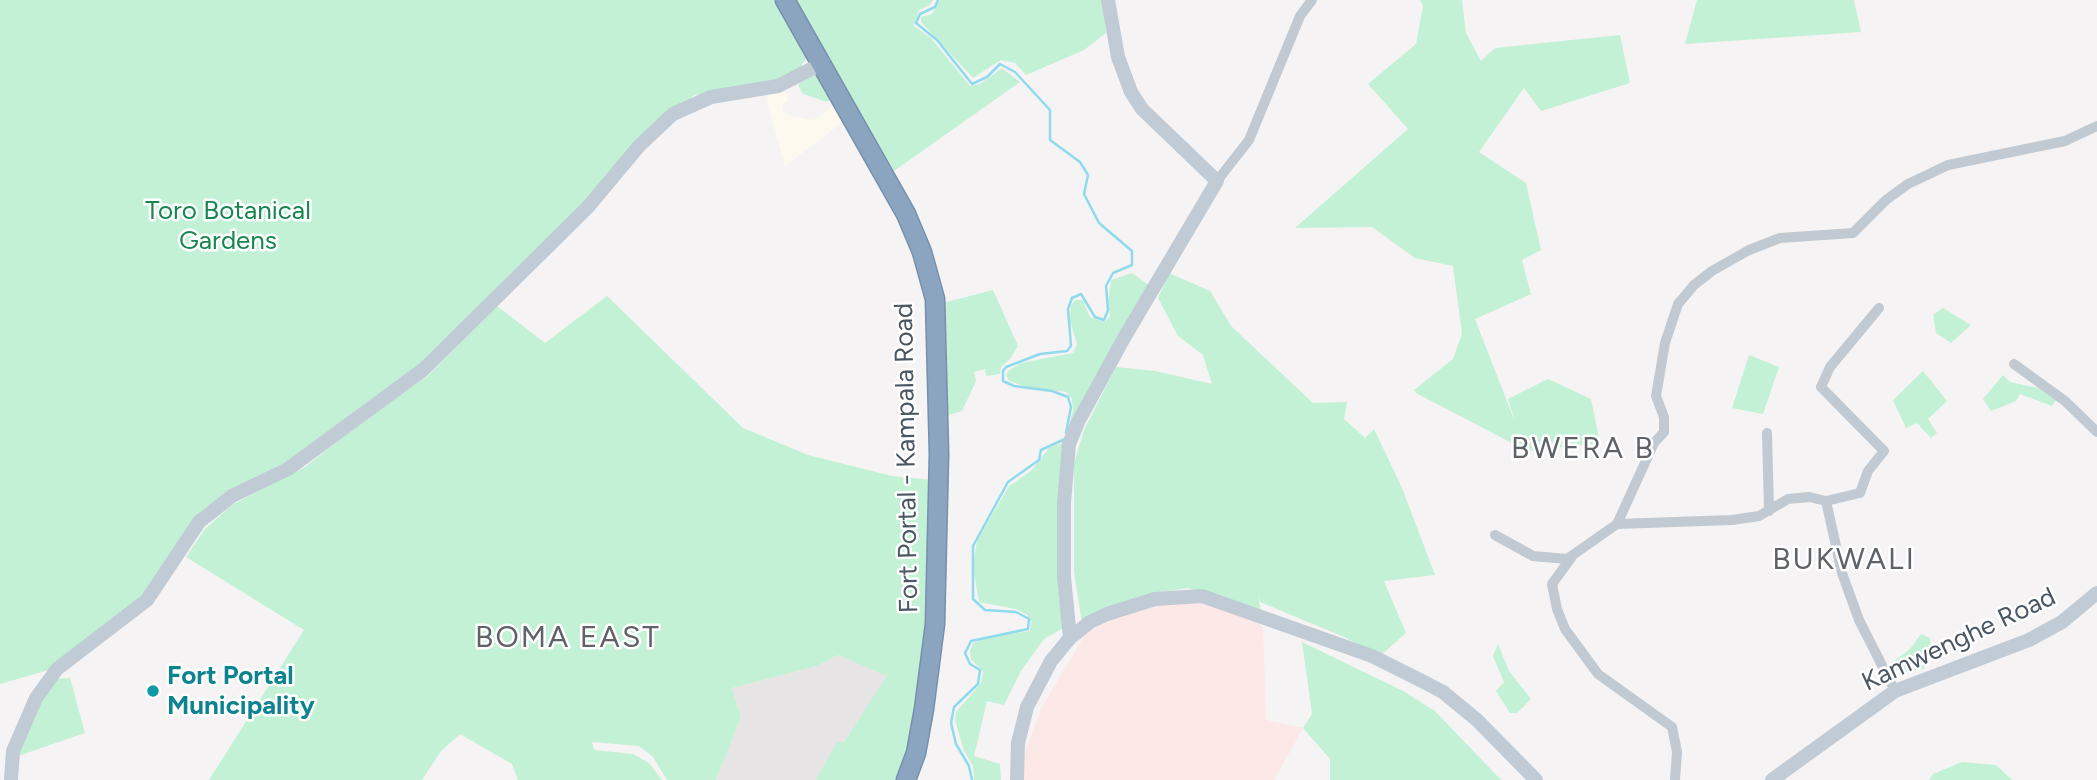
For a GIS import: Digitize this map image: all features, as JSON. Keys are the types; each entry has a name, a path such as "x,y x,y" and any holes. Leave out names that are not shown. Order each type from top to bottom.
{"highway":[{"name":"Fort Portal - Kampala Road","path":"785,0 906,215 922,251 935,299 939,454 935,624 916,753 906,780"}],"main road":[{"path":"1070,638 1064,577 1064,503 1069,444 1078,422 1124,338 1217,181 1142,109 1131,92 1118,57 1108,0"},
{"path":"11,780 7,754 36,698 57,669 147,600 199,522 232,496 288,469 424,369 588,207 639,146 673,114 711,97 778,86 822,62"},
{"name":"Kamwenghe Road","path":"1772,780 1895,691 2029,640 2062,622 2097,593"},
{"path":"1017,780 1018,743 1027,706 1051,661 1070,638 1090,622 1107,614 1155,599 1202,596 1372,656 1443,692 1477,720 1536,780"}],"street":[{"path":"1217,181 1249,140 1300,16 1312,0"},
{"path":"1675,780 1677,752 1672,727 1598,674 1565,629 1552,584 1571,558 1617,524 1654,443 1664,432 1664,417 1656,396 1665,342 1678,304 1694,285 1749,250 1780,238 1853,233 1897,192 1948,165 2065,141 2097,126"},
{"path":"1617,524 1701,523 1759,516 1788,499 1810,497 1826,501 1860,493 1868,471 1884,451 1821,387 1830,367 1880,308"},
{"path":"2014,364 2065,401 2097,432"},
{"path":"1767,433 1769,511"},
{"path":"1826,501 1843,573 1859,620 1895,691"},
{"path":"1495,535 1533,556 1571,558"}],"shaded area":[{"path":"782,91 787,93 788,101 783,103 782,109 787,115 810,120 819,118 832,106 841,109 847,119 785,166 767,103 768,95"},
{"path":"1209,602 1247,616 1263,627 1266,720 1303,728 1274,780 1021,780 1026,749 1042,707 1085,635 1102,622 1148,605"},
{"path":"838,655 888,676 818,780 716,780 741,717 732,688 817,666"}],"green space":[{"name":"Toro Botanical Gardens","path":"0,0 781,0 804,45 807,57 800,68 775,81 695,95 670,111 585,202 422,365 286,465 229,491 147,599 59,667 0,684"},
{"path":"794,0 933,0 930,5 919,10 914,26 931,38 970,86 980,84 1002,68 1020,82 894,171"},
{"path":"940,0 1103,0 1106,33 1084,50 1026,75 1015,63 1001,60 973,78 921,22 921,17 932,14"},
{"path":"1420,0 1462,0 1466,33 1481,61 1495,48 1620,35 1630,83 1541,111 1524,88 1479,152 1526,183 1541,250 1522,260 1531,294 1475,319 1515,422 1508,399 1548,379 1591,399 1600,443 1527,451 1416,393 1414,390 1453,359 1462,334 1453,266 1415,258 1372,227 1295,228 1408,129 1368,84 1416,44 1423,6"},
{"path":"1697,0 1854,0 1861,32 1685,44"},
{"path":"817,74 824,82 830,99 827,102 803,94 798,85 805,78"},
{"path":"1132,273 1150,286 1119,342 1067,466 1065,627 1044,639 1021,671 1004,705 987,701 974,756 1000,764 1001,780 974,780 973,766 964,751 955,720 956,712 981,683 983,672 971,659 970,651 973,643 987,637 1030,631 1031,622 1027,615 1016,609 979,602 973,567 977,541 1009,486 1031,471 1049,448 1065,442 1073,410 1072,399 1066,392 1027,387 1009,381 1006,375 1021,363 1073,353 1077,344 1070,321 1071,305 1076,300 1083,300 1090,317 1105,322 1110,316 1108,303 1111,280"},
{"path":"1169,273 1210,291 1231,326 1313,403 1347,402 1344,419 1365,438 1374,429 1402,488 1435,575 1384,581 1406,633 1380,656 1342,636 1260,602 1258,594 1261,613 1188,588 1150,594 1082,623 1074,572 1074,463 1084,430 1116,367 1155,371 1212,384 1203,355 1178,336 1158,298"},
{"path":"993,290 1018,346 1001,367 1000,374 986,376 985,369 974,372 976,381 962,411 945,416 947,351 943,303"},
{"path":"607,296 743,428 808,455 892,476 933,480 921,692 898,780 816,780 837,742 844,742 887,676 838,655 817,666 732,688 741,717 716,780 667,780 653,757 639,746 592,742 594,750 633,754 649,763 662,780 518,780 512,764 460,734 441,751 422,780 209,780 304,630 186,557 205,529 232,505 305,467 374,412 429,375 497,306 545,343"},
{"path":"1943,308 1971,325 1951,343 1936,333 1933,315"},
{"path":"1749,355 1779,367 1763,414 1732,408"},
{"path":"1923,371 1947,401 1928,419 1937,433 1931,438 1917,423 1906,428 1893,400"},
{"path":"2003,375 2010,382 2038,388 2057,399 2052,406 2020,394 2016,401 1991,411 1983,399"},
{"path":"1921,634 1930,638 1931,655 1923,669 1900,673 1890,664 1910,649"},
{"path":"1302,642 1403,691 1435,711 1501,780 1330,780 1330,759 1303,728 1312,714"},
{"path":"1498,644 1509,671 1531,699 1517,713 1510,713 1496,691 1504,682 1493,656"},
{"path":"70,678 85,733 18,756 41,698 55,679"},
{"path":"1962,762 1996,765 2012,780 1929,780 1933,774"}],"waterway":[{"path":"938,0 935,7 920,14 916,23 937,40 972,84 987,77 1000,64 1015,72 1050,110 1050,140 1080,162 1088,175 1084,194 1099,223 1132,251 1132,265 1113,273 1106,286 1108,310 1104,320 1095,317 1081,294 1072,298 1068,309 1071,346 1067,351 1040,354 1006,367 1003,371 1003,381 1014,386 1052,391 1068,397 1071,407 1066,433"},
{"path":"972,780 969,766 956,744 951,723 954,707 978,684 980,670 970,664 965,653 971,641 1028,629 1029,619 1016,612 985,610 973,599 973,546 1008,482 1039,460 1041,450 1065,439"}],"place":[{"name":"Fort Portal Municipality","path":"153,691"}],"district":[{"name":"BWERA B","path":"1583,449"},
{"name":"BUKWALI","path":"1844,560"},
{"name":"BOMA EAST","path":"568,638"}]}
